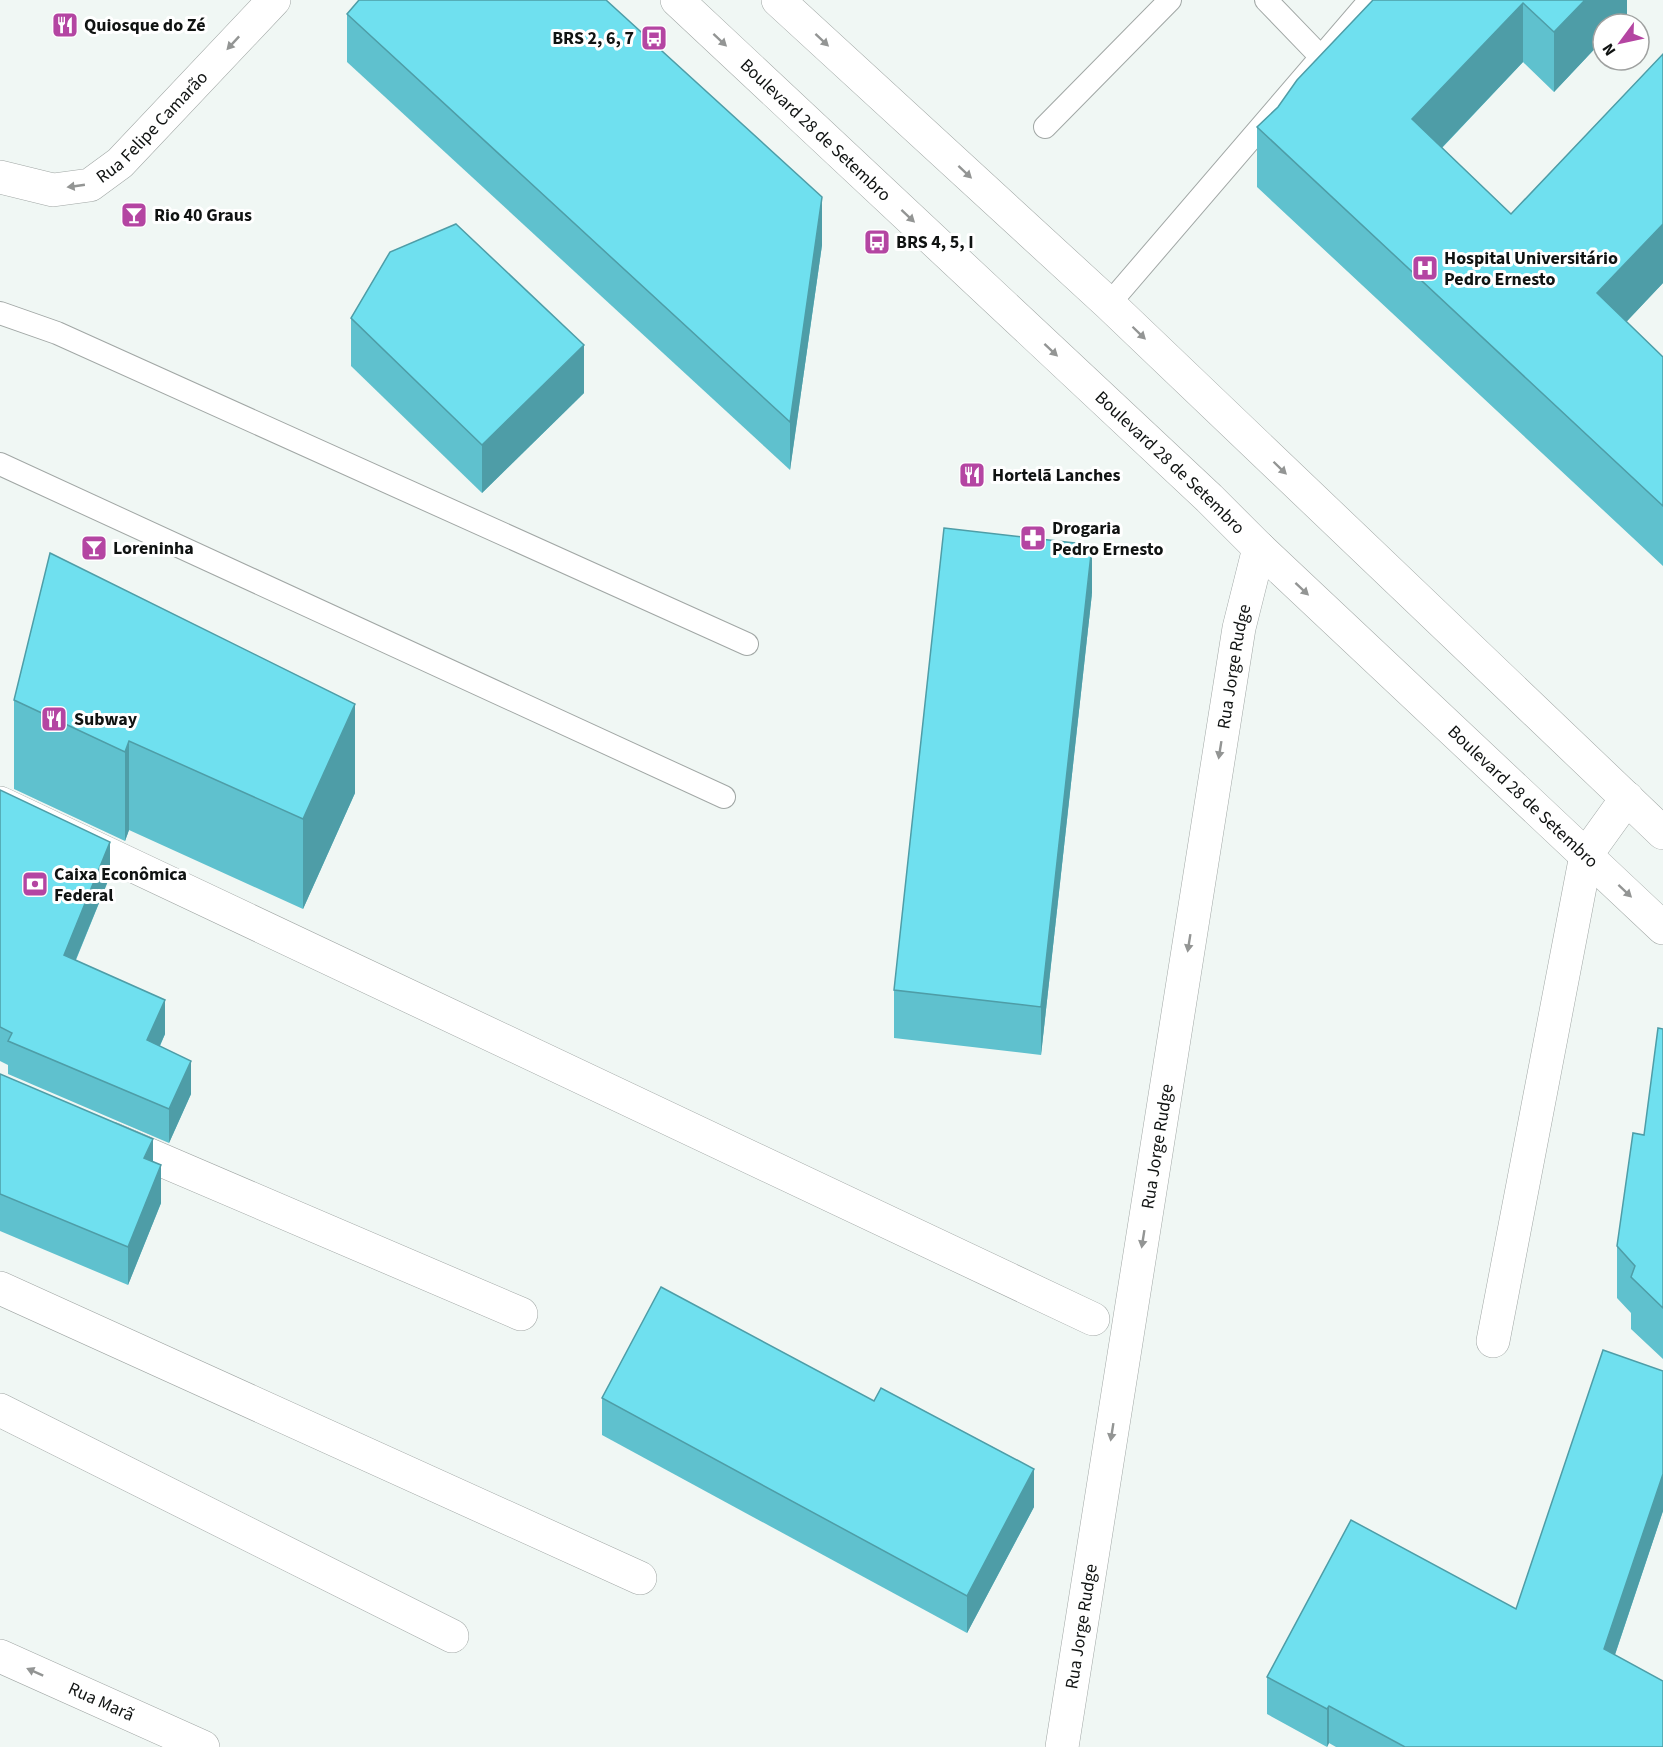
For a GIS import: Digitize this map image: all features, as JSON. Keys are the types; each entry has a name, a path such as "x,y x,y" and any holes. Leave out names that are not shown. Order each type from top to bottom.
{"street":[{"name":"Rua Felipe Camarão","path":"0,177 53,190 90,184 120,163 274,0"},
{"name":"Boulevard 28 de Setembro","path":"677,0 1209,498 1259,549 1663,928"},
{"path":"778,0 1109,304 1663,833"},
{"name":"Rua Jorge Rudge","path":"1062,1747 1237,640 1259,549"},
{"path":"1493,1341 1586,855 1627,798"},
{"path":"0,804 1094,1319"},
{"path":"87,1128 520,1314"},
{"path":"0,1288 640,1578"},
{"path":"0,1410 452,1636"},
{"name":"Rua Marã","path":"0,1656 204,1747"}],"lane":[{"path":"1045,127 1170,0"},
{"path":"1266,0 1320,56"},
{"path":"1109,304 1370,0"},
{"path":"0,313 57,333 747,644"},
{"path":"0,464 724,797"}],"building":[{"path":"359,0 606,0 822,197 790,422 347,14"},
{"name":"Hospital Universitário Pedro Ernesto","path":"1373,0 1585,0 1554,32 1523,3 1412,119 1511,214 1646,72 1651,72 1651,67 1663,54 1663,224 1597,293 1663,357 1663,506 1257,127 1278,107 1297,80"},
{"path":"456,224 584,345 482,445 351,318 390,252"},
{"path":"944,528 1092,545 1041,1007 894,990"},
{"path":"50,553 355,704 303,819 129,741 125,752 14,700"},
{"path":"0,790 110,842 64,955 165,1000 147,1040 191,1061 169,1109 8,1041 12,1033 0,1027"},
{"path":"1658,1028 1663,1029 1663,1308 1631,1277 1635,1266 1617,1246 1633,1133 1644,1135"},
{"path":"0,1074 153,1139 144,1158 161,1165 128,1247 0,1194"},
{"path":"661,1287 874,1401 881,1388 1034,1469 967,1596 602,1398"},
{"path":"1603,1350 1663,1371 1663,1474 1604,1649 1663,1681 1663,1747 1405,1747 1329,1706 1327,1709 1267,1677 1351,1520 1516,1609"}],"place":[{"name":"Quiosque do Zé","path":"65,25"},
{"name":"BRS 2, 6, 7","path":"654,38"},
{"name":"Rio 40 Graus","path":"134,215"},
{"name":"BRS 4, 5, I","path":"877,242"},
{"name":"Hospital Universitário Pedro Ernesto","path":"1425,268"},
{"name":"Hortelã Lanches","path":"972,475"},
{"name":"Drogaria Pedro Ernesto","path":"1033,538"},
{"name":"Loreninha","path":"94,548"},
{"name":"Subway","path":"54,719"},
{"name":"Caixa Econômica Federal","path":"35,884"}]}
